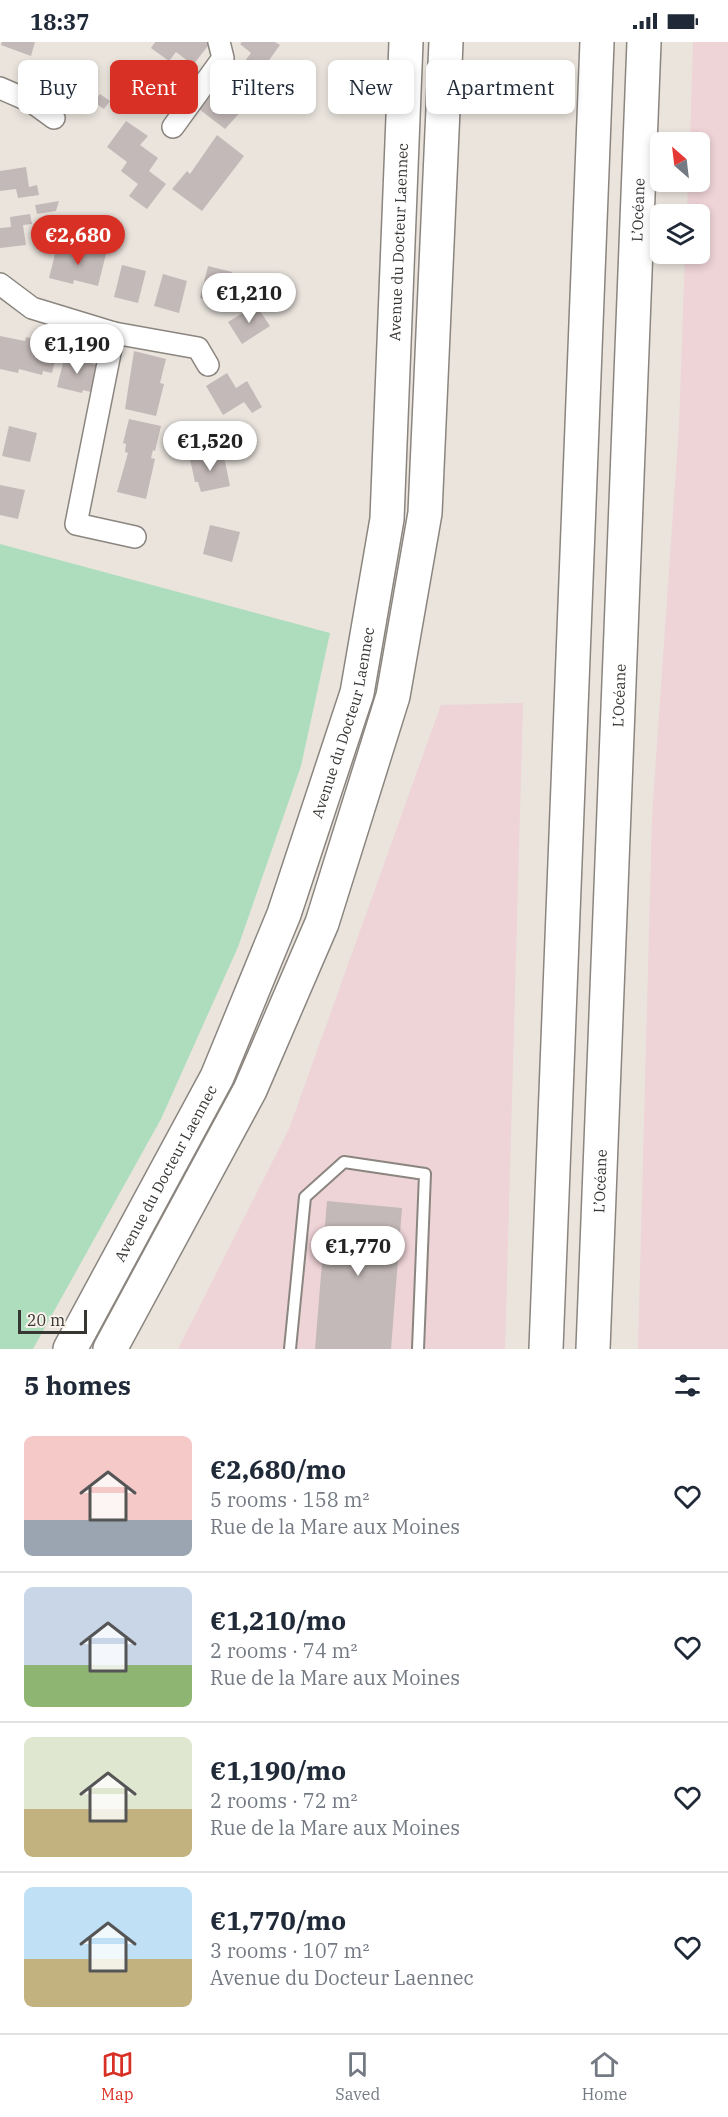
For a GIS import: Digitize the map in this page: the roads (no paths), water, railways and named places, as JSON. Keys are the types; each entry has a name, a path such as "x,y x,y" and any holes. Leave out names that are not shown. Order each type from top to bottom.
{"main road":[{"name":"Avenue du Docteur Laennec","path":"70,1349 217,1077 284,914 357,693 387,519 406,42"},
{"path":"110,1349 250,1090 322,923 393,696 425,513 446,42"},
{"path":"546,1349 597,42"},
{"name":"L’Océane","path":"593,1349 644,42"}],"street":[{"path":"173,127 223,58 219,42"},
{"path":"0,88 32,102 54,118"},
{"path":"0,284 32,308 114,333 198,348 208,365"},
{"path":"114,333 76,524 135,537"}],"lane":[{"path":"290,1349 305,1197 344,1162 425,1173 418,1349"}]}
